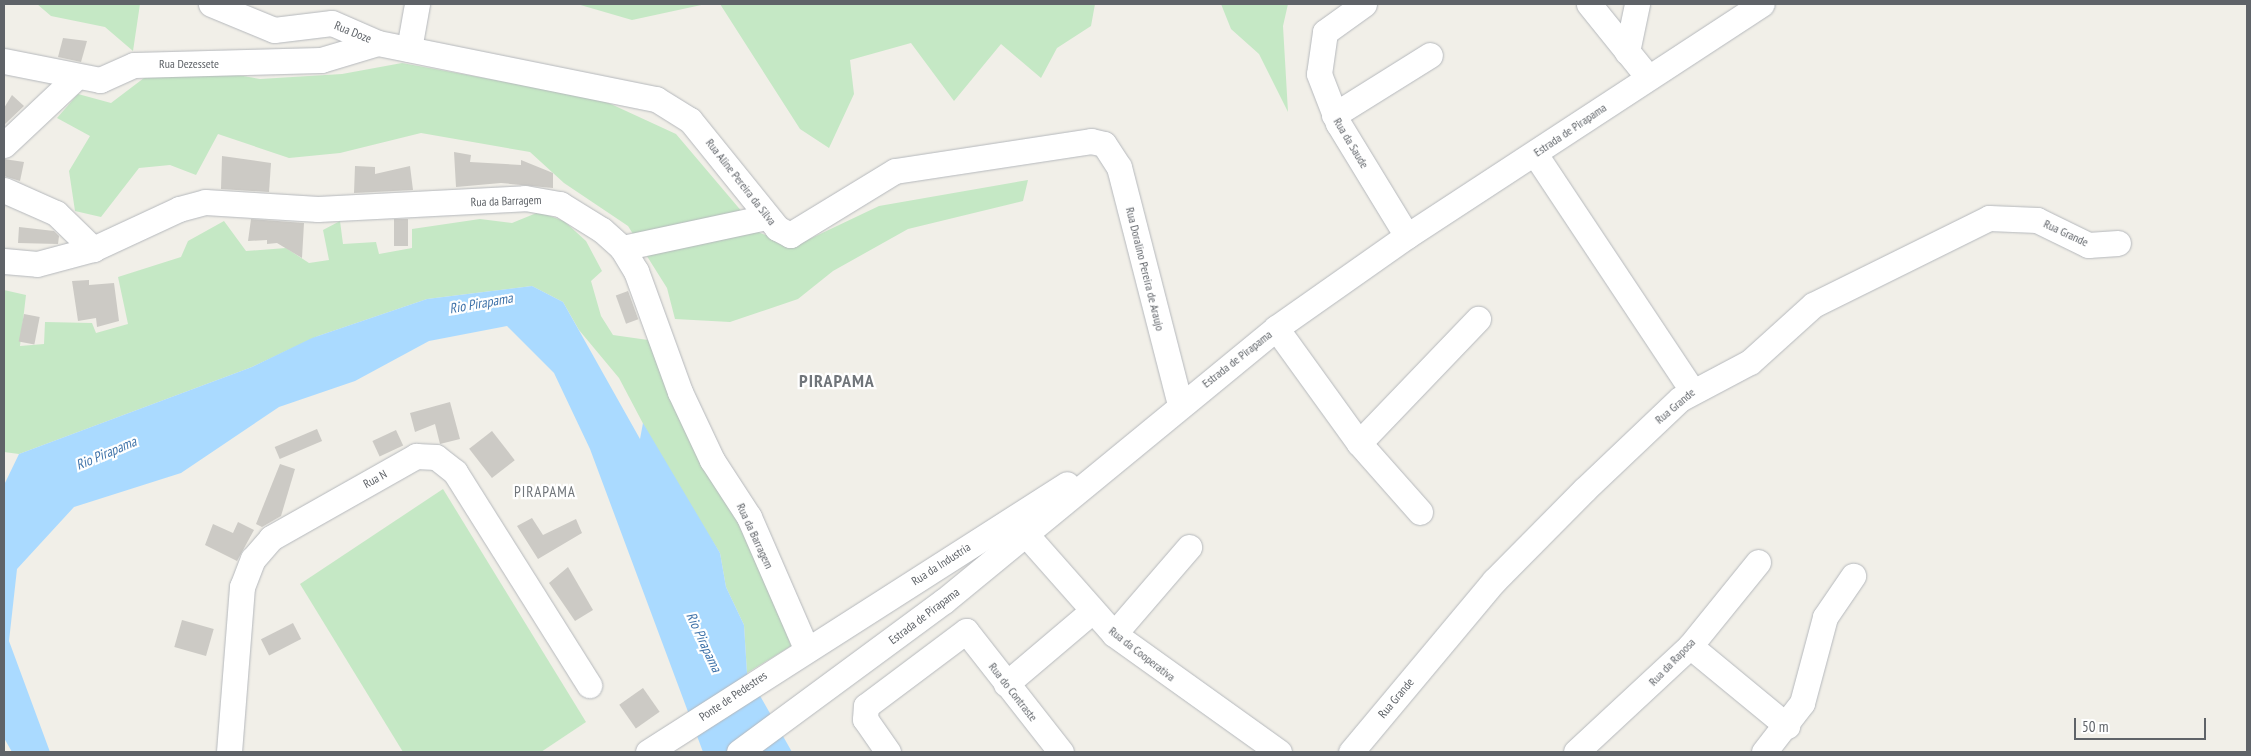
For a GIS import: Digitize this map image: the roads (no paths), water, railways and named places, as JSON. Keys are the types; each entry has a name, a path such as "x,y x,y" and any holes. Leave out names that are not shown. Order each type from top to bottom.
{"street":[{"name":"Rua Doze","path":"213,4 274,30 286,31 309,13 378,42"},
{"path":"409,49 417,4"},
{"name":"Rua da Saude","path":"1364,4 1330,24 1320,43 1319,74 1334,115 1407,236"},
{"path":"1589,4 1648,77"},
{"path":"1627,52 1637,4"},
{"name":"Estrada de Pirapama","path":"1106,466 1276,328 1407,236 1762,4"},
{"name":"Rua Aline Pereira da Silva","path":"378,42 668,104 711,142 780,232 796,234 864,187 895,171 1099,142"},
{"name":"Rua Dezessete","path":"4,61 75,78 100,80 140,64 321,60 378,42"},
{"path":"1334,115 1430,55"},
{"path":"4,143 75,78"},
{"name":"Rua Doralino Pereira de Araujo","path":"1099,142 1110,148 1120,167 1180,404"},
{"path":"1535,154 1692,390"},
{"path":"4,190 56,213 93,249"},
{"name":"Rua da Barragem","path":"4,261 36,264 93,249 179,209 205,202 318,210 525,198 560,204 622,248 648,298 694,422 749,517 806,648"},
{"path":"622,248 768,217"},
{"name":"Rua Grande","path":"1351,752 1518,555 1692,390 1750,362 1813,305 1978,221 2029,218 2088,245 2118,243"},
{"path":"1359,443 1478,319"},
{"path":"1276,328 1359,443 1420,512"},
{"name":"Rua N","path":"229,752 242,586 253,559 271,538 416,456 436,457 455,472 589,685"},
{"name":"Rua da Industria","path":"778,666 1019,526 1056,490 1106,466"},
{"name":"Estrada de Pirapama","path":"739,752 825,690 1019,526"},
{"name":"Rua da Cooperativa","path":"1019,526 1091,612 1114,634 1279,752"},
{"path":"1114,634 1190,547"},
{"name":"Rua da Raposa","path":"1576,752 1690,646 1758,562"},
{"path":"1764,752 1787,726 1802,704 1825,617 1852,576"},
{"path":"1006,684 1091,612"},
{"name":"Rua do Contraste","path":"882,744 865,719 871,700 966,630 1006,684 1061,752"},
{"path":"1690,646 1787,726"},
{"name":"Ponte de Pedestres","path":"648,752 778,666"}],"water":[{"name":"Rio Pirapama","path":"532,286 563,302 640,439 643,423 720,553 726,587 744,625 747,673 792,752 703,752 590,449 554,373 507,326 429,341 355,381 279,407 181,473 74,507 17,569 9,641 50,752 12,752 4,738 4,485 19,454 252,367 312,338 427,299"}],"district":[{"name":"PIRAPAMA","path":"837,381"},
{"name":"PIRAPAMA","path":"545,492"}]}
